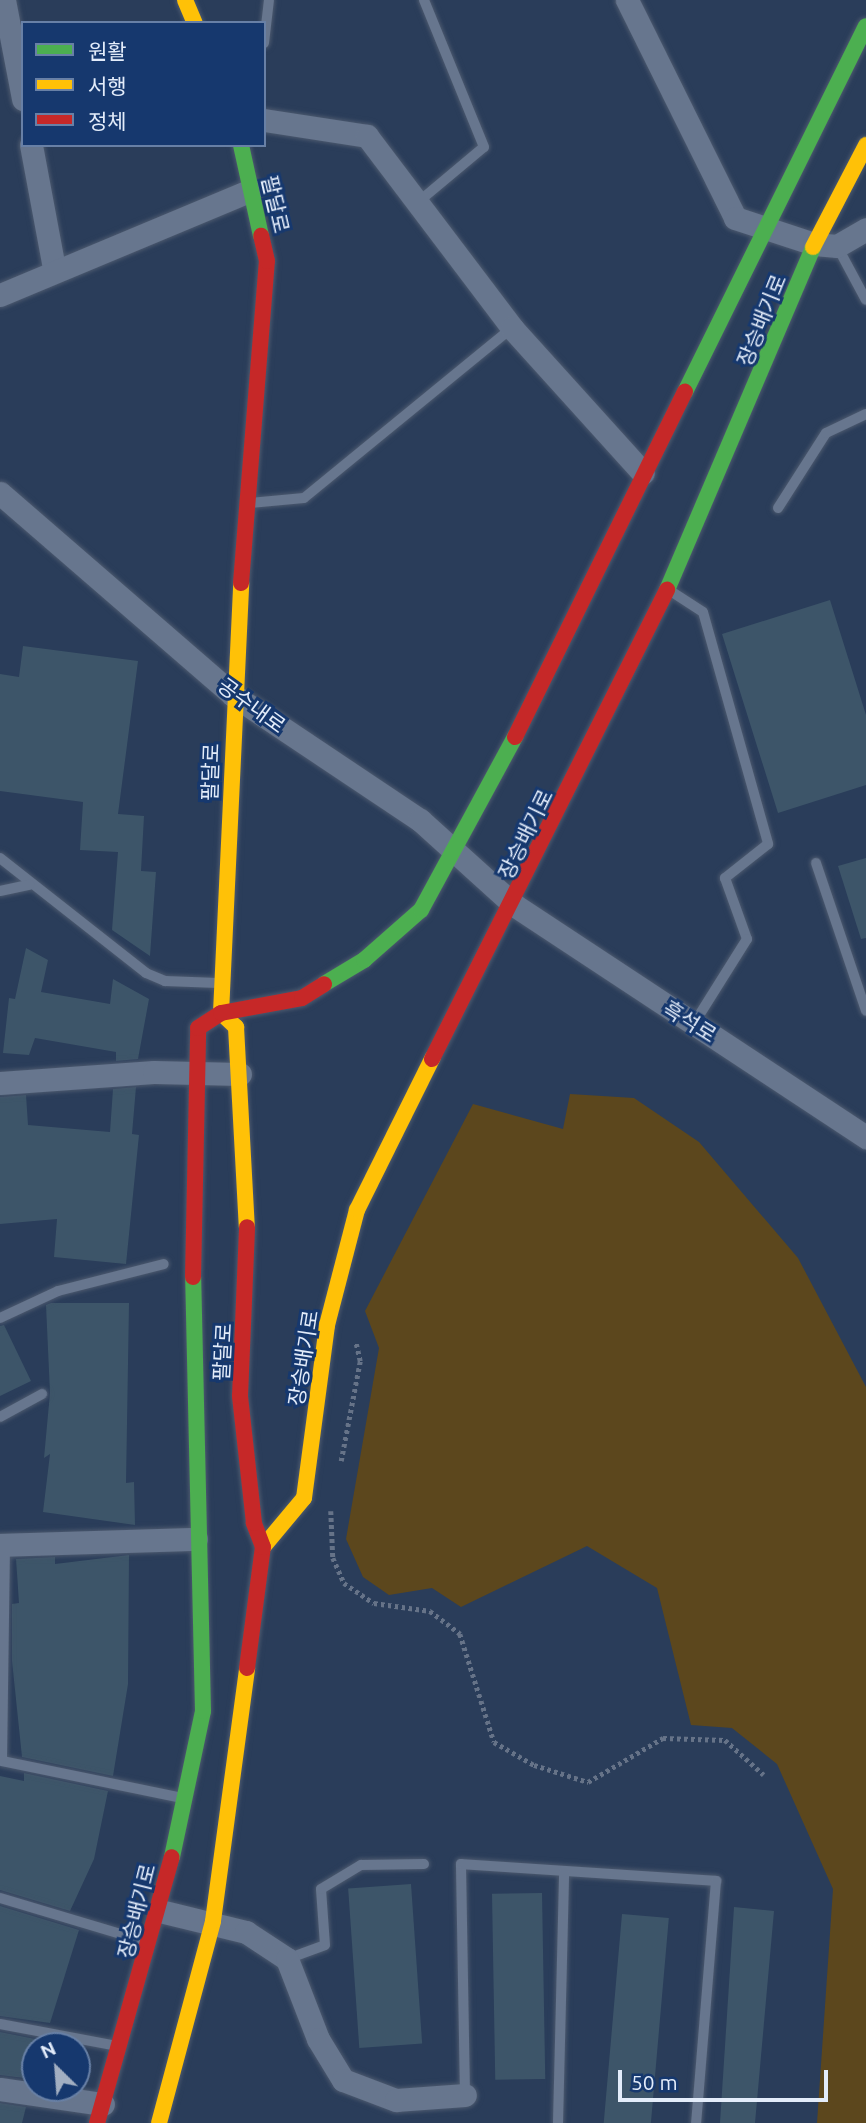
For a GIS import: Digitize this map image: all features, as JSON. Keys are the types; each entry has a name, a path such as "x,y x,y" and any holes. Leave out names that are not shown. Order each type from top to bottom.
{"street":[{"path":"4,0 21,89"},
{"path":"185,0 194,21"},
{"path":"626,0 735,218 814,244 837,246 866,229"},
{"path":"221,1013 302,998 363,960 421,910 455,857 866,26"},
{"path":"266,120 367,136 512,328 643,473"},
{"name":"장승배기로","path":"263,1547 304,1499 327,1325 357,1210 514,905 667,589 814,244 866,145"},
{"path":"31,147 54,268"},
{"name":"팔달로","path":"241,147 267,261 233,695 221,1013 236,1027 240,1074 248,1244 240,1396 254,1523 263,1547"},
{"path":"0,295 54,268 251,190"},
{"name":"공수내로","path":"0,493 233,695 420,820 455,857 514,905"},
{"name":"흑석로","path":"514,905 863,1129"},
{"name":"장승배기로","path":"100,2113 160,1911 202,1711 196,1539 194,1118 198,1028 221,1013"},
{"path":"0,1083 154,1072 196,1076 240,1074"},
{"path":"3,1545 196,1539"},
{"path":"159,2123 213,1922 263,1547"},
{"path":"160,1911 246,1931 287,1959 318,2039 343,2080 396,2100 465,2095"},
{"path":"0,2089 100,2113"}],"lane":[{"path":"266,26 269,0"},
{"path":"417,203 484,147 424,0"},
{"path":"837,246 866,300"},
{"path":"247,503 304,498 512,328"},
{"path":"778,508 826,433 866,414"},
{"path":"667,589 703,612 768,844 725,878 747,939 695,1022"},
{"path":"0,858 29,885 146,973 165,981 223,983"},
{"path":"816,863 866,1012"},
{"path":"0,891 29,885"},
{"path":"0,1318 58,1291 164,1264"},
{"path":"0,1417 42,1394"},
{"path":"3,1545 2,1761 184,1799"},
{"path":"287,1959 324,1945 321,1889 361,1865 424,1864"},
{"path":"465,2095 461,1864 716,1881 696,2123"},
{"path":"558,2123 564,1871"},
{"path":"0,1898 151,1942"},
{"path":"0,2025 120,2046"}],"path":[{"path":"327,1325 356,1339 360,1362 338,1477"},
{"path":"333,1501 333,1558 344,1583 374,1603 430,1611 460,1634 494,1742 534,1765 588,1782 663,1738 725,1740 764,1775"}],"shaded area":[{"path":"570,1094 634,1098 699,1142 798,1258 866,1387 866,2123 817,2123 833,1889 777,1764 732,1728 691,1725 657,1588 587,1546 461,1607 432,1588 389,1595 363,1577 346,1539 379,1348 365,1311 473,1104 563,1129"}],"building":[{"path":"830,600 866,715 866,785 778,813 722,634"},
{"path":"23,646 138,661 118,814 144,816 141,871 156,872 150,956 112,930 118,852 80,850 83,802 0,791 0,674 19,677"},
{"path":"866,858 866,938 861,939 838,866"},
{"path":"26,948 48,960 41,992 110,1004 113,979 149,999 138,1059 116,1061 116,1052 35,1038 29,1055 3,1053 9,998 15,999"},
{"path":"136,1087 132,1134 139,1135 126,1264 54,1257 57,1219 0,1224 0,1097 26,1095 28,1125 110,1132 113,1089"},
{"path":"129,1303 126,1483 134,1482 135,1525 43,1512 50,1454 44,1458 50,1393 46,1305"},
{"path":"4,1325 31,1381 0,1396 0,1326"},
{"path":"129,1555 128,1684 113,1776 22,1757 12,1661 12,1604 19,1603 16,1559 55,1557 55,1564"},
{"path":"24,1773 108,1791 94,1859 70,1911 0,1890 0,1776 24,1781"},
{"path":"411,1884 422,2044 359,2048 348,1888"},
{"path":"542,1893 545,2079 495,2080 492,1894"},
{"path":"0,1906 79,1930 50,2023 0,2016"},
{"path":"734,1907 774,1911 755,2123 720,2123"},
{"path":"622,1914 669,1918 651,2123 604,2123"},
{"path":"0,2032 21,2036 21,2078 0,2075"},
{"path":"0,2103 26,2107 22,2123 0,2123"}],"traffic: fast":[{"path":"685,392 866,26"},
{"path":"241,147 261,236"},
{"path":"667,590 813,247"},
{"path":"324,984 364,960 421,910 515,737"},
{"path":"172,1857 203,1711 193,1277"}],"traffic: slow":[{"path":"185,0 194,21"},
{"path":"813,247 866,145"},
{"path":"221,1013 241,583"},
{"path":"221,1013 236,1027 247,1227"},
{"path":"263,1547 304,1498 327,1325 357,1210 432,1059"},
{"path":"159,2123 213,1921 247,1668"}],"traffic: jam":[{"path":"241,583 267,261 261,236"},
{"path":"515,737 685,392"},
{"path":"432,1059 667,590"},
{"path":"193,1277 198,1028 221,1013 302,998 324,984"},
{"path":"247,1227 240,1396 254,1523 263,1547 247,1668"},
{"path":"97,2123 172,1857"}]}
